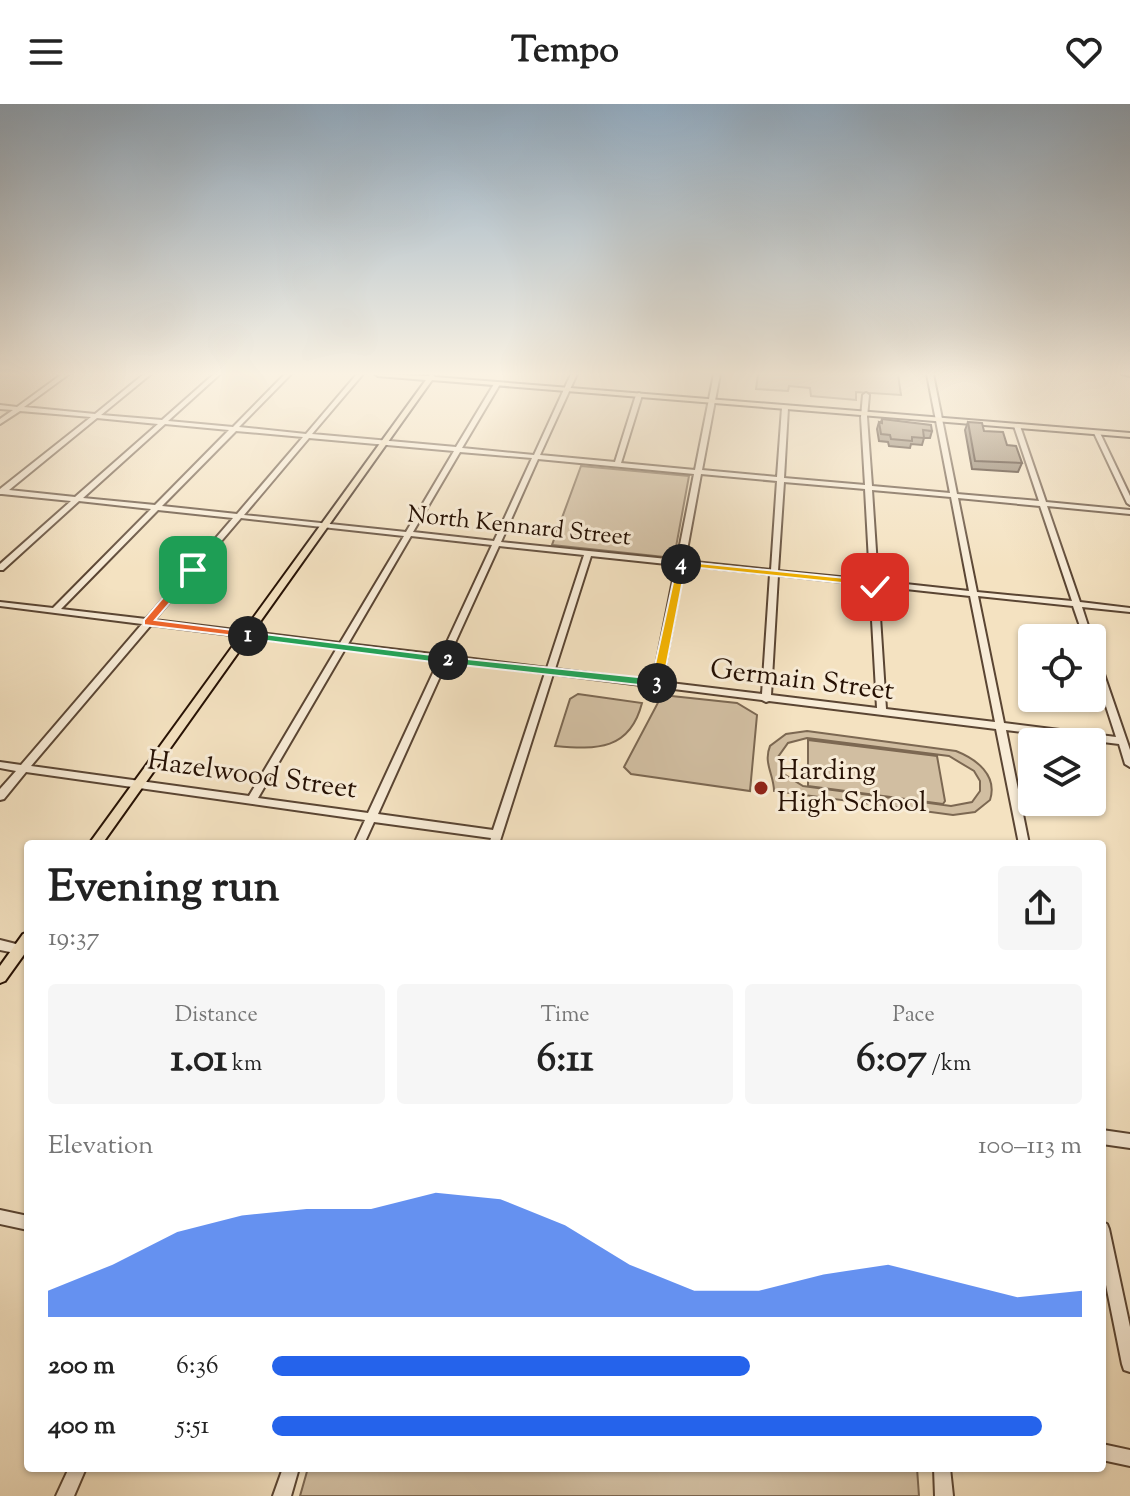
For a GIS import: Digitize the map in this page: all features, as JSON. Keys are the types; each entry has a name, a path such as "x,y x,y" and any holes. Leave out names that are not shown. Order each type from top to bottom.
{"main road":[{"path":"98,840 386,439"},
{"path":"0,977 24,944"}],"street":[{"path":"1,492 67,439"},
{"path":"0,568 144,439"},
{"path":"55,611 224,439"},
{"path":"0,796 304,439"},
{"path":"331,439 1130,512"},
{"path":"252,800 465,439"},
{"path":"361,840 545,439"},
{"path":"617,465 625,439"},
{"path":"657,685 705,439"},
{"path":"766,699 784,439"},
{"path":"866,439 882,712"},
{"path":"943,439 1023,840"},
{"path":"1021,439 1083,624"},
{"path":"1100,439 1130,503"},
{"name":"North Kennard Street","path":"1,492 1130,610"},
{"path":"496,839 588,554"},
{"name":"Germain Street","path":"0,604 1122,741"},
{"path":"1106,692 1130,764"},
{"name":"Hazelwood Street","path":"0,765 372,817 496,839"},
{"path":"0,945 24,944"},
{"path":"1106,1138 1130,1141"},
{"path":"2,1222 24,1223"},
{"path":"1106,1248 1130,1364"},
{"path":"1106,1453 1130,1458"},
{"path":"65,1496 76,1472"},
{"path":"282,1496 290,1472"},
{"path":"942,1472 944,1496"}],"shaded area":[{"path":"581,466 689,476 674,558 552,545"},
{"path":"578,694 642,703 637,719 629,730 610,744 585,748 555,746 570,699"},
{"path":"662,695 737,703 757,715 750,791 631,774 624,767"},
{"path":"807,731 956,751 984,769 991,783 990,800 975,812 953,815 774,791 768,752 770,746 786,734","holes":["807,738 949,756 974,771 980,781 980,791 972,802 951,806 803,786 784,774 778,757 788,743"]},
{"path":"808,740 937,756 945,801 943,804 808,786"},
{"path":"307,1472 917,1472 919,1496 300,1496"}],"building":[{"path":"971,439 1005,439 1007,445 1016,446 1022,463 975,461"}],"place":[{"name":"Harding High School","path":"761,788"}],"route":[{"path":"193,570 148,622 657,685 680,563 875,584 875,587"}]}
